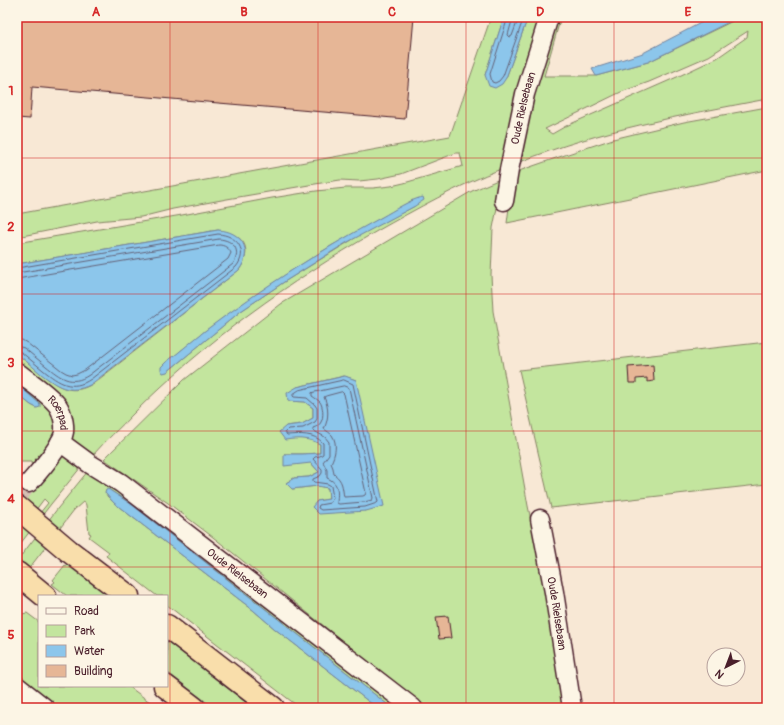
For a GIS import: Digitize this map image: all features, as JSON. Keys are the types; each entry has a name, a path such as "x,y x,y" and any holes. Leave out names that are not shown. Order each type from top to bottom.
{"highway":[{"path":"17,507 69,551 127,595"},
{"path":"17,573 41,593"},
{"path":"168,627 274,708"},
{"path":"166,687 194,708"}],"street":[{"name":"Oude Rielsebaan","path":"504,201 525,94 549,17"},
{"name":"Roerpad","path":"17,372 52,399 58,406 63,417 64,432 60,442 29,483"},
{"name":"Oude Rielsebaan","path":"60,442 90,464 122,483 412,708"},
{"name":"Oude Rielsebaan","path":"540,519 554,592 572,708"},
{"path":"17,686 45,708"}],"green space":[{"path":"491,17 504,17 485,75 506,78 528,17 544,17 501,169 485,175 422,206 344,251 280,292 219,337 161,387 93,455 70,442 68,425 17,366 17,354 59,386 72,390 86,387 94,383 239,270 244,262 246,249 245,245 239,238 232,234 218,230 17,264 17,243 316,191 391,186 463,166 460,153 456,153 401,174 378,179 359,181 340,180 173,209 141,217 97,221 17,237 17,214 450,136","holes":["413,200 415,206 363,233 284,282 241,311 167,372 161,367 205,331 294,269 331,246"]},
{"path":"554,17 561,17 544,76 596,76 648,62 741,17 767,17 767,99 642,124 580,141 520,162 517,157","holes":["748,31 747,37 717,58 566,126 552,134 545,129 621,92 649,82 709,56"]},
{"path":"767,107 767,170 507,223 513,177 516,172 613,139 684,122"},
{"path":"500,179 502,183 493,228 491,275 493,311 528,506 544,582 565,708 426,708 218,541 168,503 104,459 184,380 281,304 472,191","holes":["344,376 356,380 366,511 317,501 329,499 328,488 317,486 292,489 286,483 294,478 309,477 319,472 311,463 284,454 320,453 320,444 312,440 298,438 286,426 302,424 313,418 313,408 305,402 288,401 297,387"]},
{"path":"767,342 767,484 551,508 519,370"},
{"path":"17,377 50,403 60,431 32,467 31,462 17,462 17,394 37,408 40,404 17,384"},
{"path":"66,455 81,467 17,548 17,508 56,457","holes":["44,499 48,503 26,530 23,527"]},
{"path":"88,471 94,471 405,708 392,708 131,504 108,489 107,496 114,503 377,708 300,708 168,606 168,595 156,595 106,556 109,552 89,537 91,534 89,533 86,505 84,501 74,510 17,584 17,561"},
{"path":"69,564 109,595 66,595 52,584 55,582 53,580 65,565 66,566"},
{"path":"27,613 38,621 38,687 129,687 158,708 59,708 17,675 17,615"},
{"path":"168,642 253,708 214,708 168,673"}],"water":[{"path":"504,17 528,17 506,78 502,84 495,88 489,86 485,75"},
{"path":"712,17 739,17 648,62 596,76 592,69 643,53"},
{"path":"423,197 424,200 415,206 346,243 241,311 167,372 163,373 161,367 166,362 206,330 270,284 359,230 408,203"},
{"path":"218,230 233,234 243,243 245,255 239,270 90,385 76,389 64,388 52,382 17,354 17,264"},
{"path":"345,376 356,380 384,506 366,511 319,514 312,507 317,501 329,499 328,488 317,486 292,489 286,483 294,478 309,477 319,472 311,463 284,466 284,454 320,453 320,444 303,439 285,440 279,432 286,426 302,424 313,418 313,408 305,402 288,401 287,393 297,387"},
{"path":"17,384 40,404 40,407 37,408 31,405 17,394"},
{"path":"108,489 131,504 392,708 377,708 114,503 105,493"}],"building":[{"path":"17,17 414,17 405,119 32,87 30,119 17,118"},
{"path":"653,365 654,381 647,382 647,378 636,379 636,383 629,383 628,367"},
{"path":"448,616 451,638 439,639 436,617"}],"tunnel":[{"path":"17,498 29,483"}]}
